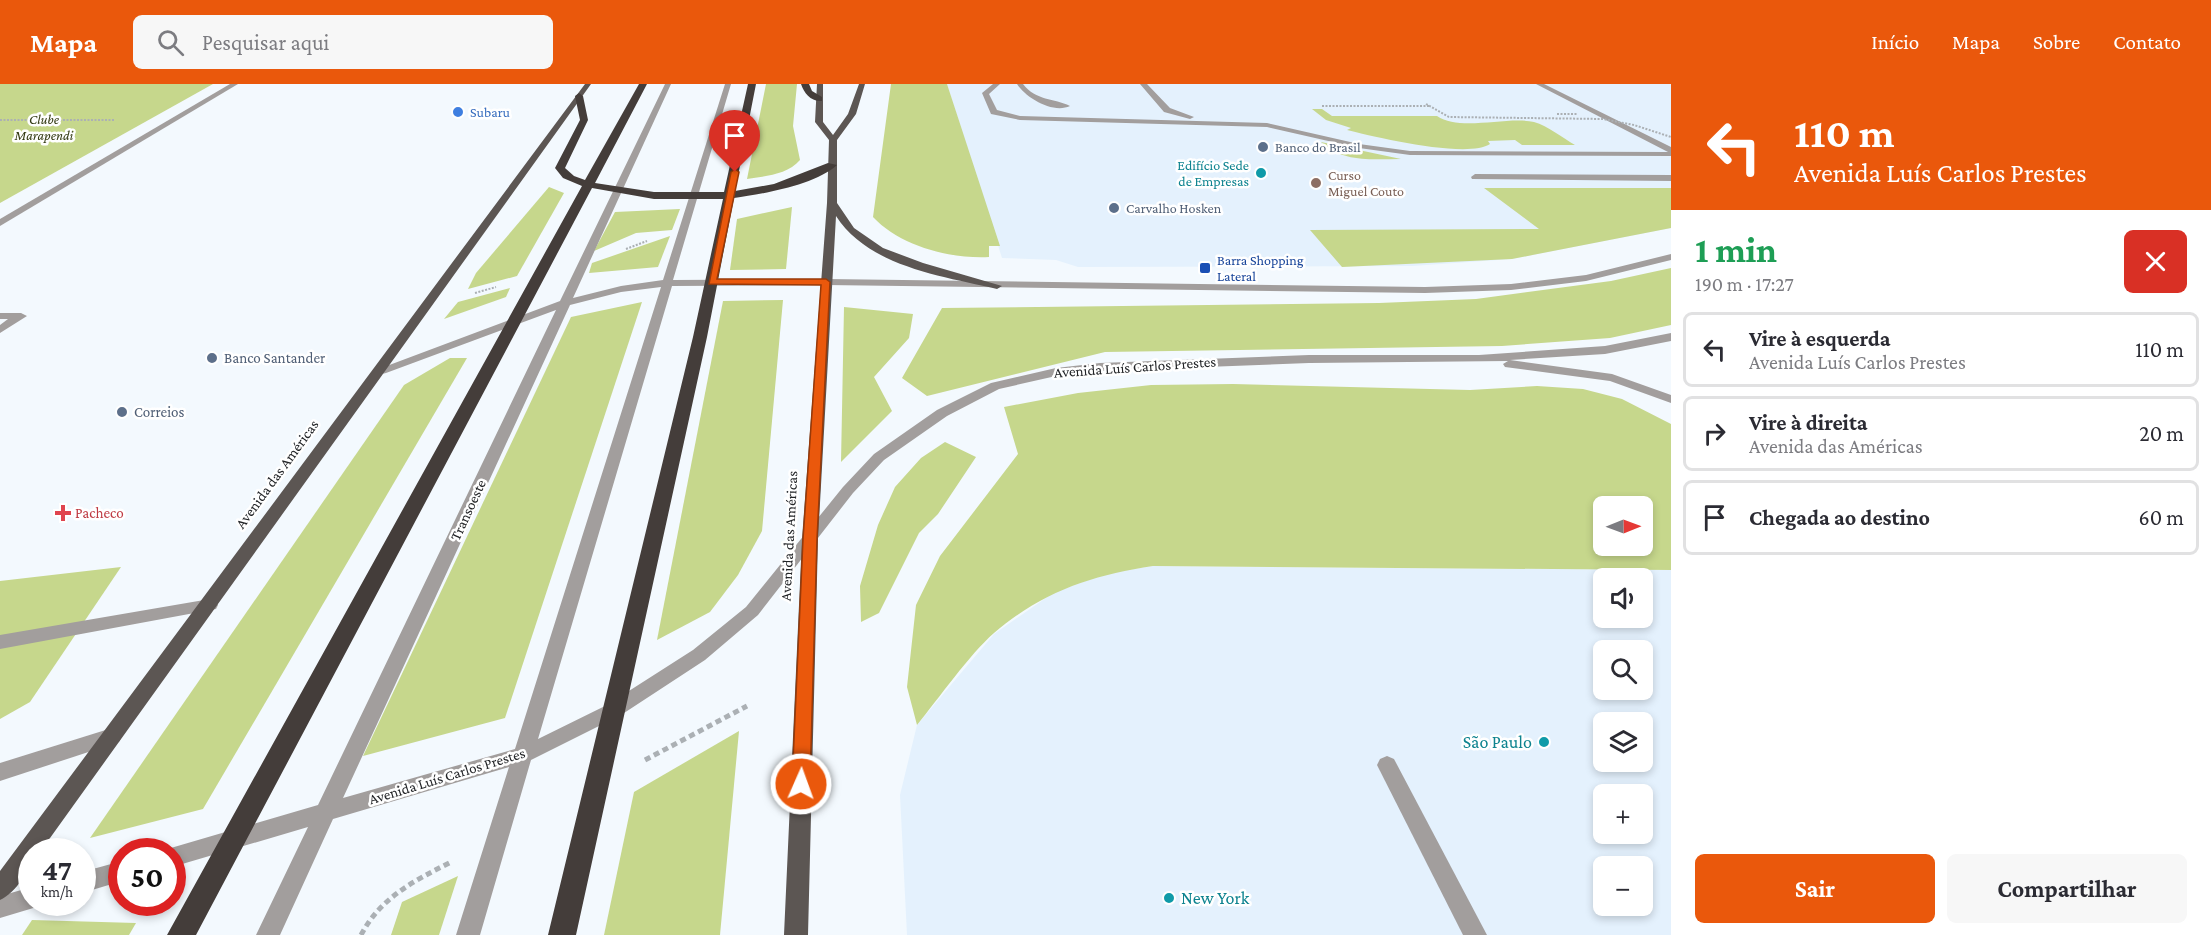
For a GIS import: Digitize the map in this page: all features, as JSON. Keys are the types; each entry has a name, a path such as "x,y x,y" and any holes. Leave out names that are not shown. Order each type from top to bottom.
{"highway":[{"path":"182,935 644,84"},
{"path":"562,935 712,282 752,84"},
{"path":"805,84 808,92 819,99"},
{"path":"579,96 584,120 560,168 567,177 591,184 618,191 694,196 731,194 782,185 832,165"}],"main road":[{"name":"Avenida das Américas","path":"0,889 210,605 588,84"},
{"path":"820,84 819,122 833,140 846,126 855,109 862,84"},
{"name":"Avenida das Américas","path":"796,935 810,539 832,203 833,140"},
{"path":"832,203 851,231 886,252 920,265 997,286"}],"street":[{"path":"0,223 236,84"},
{"name":"Transoeste","path":"268,935 668,84"},
{"path":"468,935 728,84"},
{"path":"980,84 994,112 1034,119 1267,125 1376,149 1445,154 1671,152"},
{"path":"985,93 997,84"},
{"path":"1020,84 1026,92 1052,106 1066,106"},
{"path":"1143,84 1167,110 1186,116 1288,124 1372,145 1445,154"},
{"path":"1539,84 1671,152"},
{"path":"1034,119 1048,114 1052,106"},
{"path":"1140,120 1161,117 1167,110"},
{"path":"1475,177 1671,178"},
{"path":"381,370 565,303 621,289 668,283 826,282 1425,290 1511,287 1586,278 1671,257"},
{"path":"0,316 21,316 0,330"},
{"name":"Avenida Luís Carlos Prestes","path":"186,852 523,755 614,710 699,655 752,611 848,490 879,457 964,400 995,386 1023,378 1100,367 1196,361 1479,359 1605,350 1671,337"},
{"path":"1479,359 1612,378 1671,399"},
{"path":"0,642 210,605"},
{"path":"0,772 112,736"},
{"path":"1387,765 1475,935"},
{"path":"0,907 18,902"}],"path":[{"path":"1318,106 1427,105 1449,117 1458,118 1603,119 1634,125 1671,137"},
{"path":"1557,114 1577,114"},
{"path":"0,120 118,120"},
{"path":"623,250 655,238"},
{"path":"474,293 504,285"},
{"path":"645,760 747,706"},
{"path":"361,935 379,906 397,890 458,858"}],"shaded area":[{"path":"947,84 1671,84 1671,228 1512,259 1412,266 1078,267 1056,260 1002,258"},
{"path":"1153,566 1593,569 1593,628 1653,628 1653,570 1671,570 1671,935 907,935 900,795 917,725 994,634 1053,593 1107,573"}],"green space":[{"name":"Clube Marapendi","path":"0,84 213,84 0,203"},
{"path":"766,84 797,84 793,126 800,160 782,172 747,179"},
{"path":"891,84 947,84 1000,246 989,246 989,257 958,256 927,249 897,236 873,217"},
{"path":"1312,109 1322,109 1332,116 1437,116 1458,123 1534,122 1575,145 1522,145 1515,140 1488,141 1490,144 1479,148 1462,149 1420,145 1347,130 1351,128 1326,120"},
{"path":"1321,142 1401,159 1348,157"},
{"path":"549,187 564,193 517,276 468,289 476,273"},
{"path":"1484,188 1671,188 1671,228 1512,259 1342,267 1310,230 1539,229"},
{"path":"792,207 786,269 730,270 737,219"},
{"path":"680,209 672,230 636,233 594,251 615,212"},
{"path":"670,236 658,267 589,273 592,263"},
{"path":"1671,268 1671,325 1610,338 1502,346 1105,352 927,396 902,378 942,308 1379,303 1476,299 1611,281"},
{"path":"510,288 506,297 444,319 458,302"},
{"path":"783,300 762,531 738,575 710,612 657,640 723,301"},
{"path":"642,302 505,718 363,756 571,317"},
{"path":"844,307 913,314 909,338 874,377 892,411 841,462"},
{"path":"450,358 467,358 203,809 90,838 404,385"},
{"path":"1233,384 1470,390 1537,386 1583,389 1622,399 1671,424 1671,570 1653,570 1653,568 1153,566 1109,574 1049,596 994,633 954,677 917,725 907,687 916,605 940,556 1018,454 1004,407 1078,393 1151,385"},
{"path":"945,442 976,457 938,514 919,533 879,613 861,622 860,586 878,525 895,487 921,458"},
{"path":"121,567 30,702 0,719 0,581"},
{"path":"739,731 720,935 604,935 634,792"},
{"path":"458,876 439,935 391,935 402,902"},
{"path":"32,920 136,923 129,935 22,935"}],"place":[{"name":"Subaru","path":"458,112"},
{"name":"Banco do Brasil","path":"1263,147"},
{"name":"Edifício Sede de Empresas","path":"1261,173"},
{"name":"Curso Miguel Couto","path":"1316,183"},
{"name":"Carvalho Hosken","path":"1114,208"},
{"name":"Barra Shopping Lateral","path":"1205,268"},
{"name":"Banco Santander","path":"212,358"},
{"name":"Correios","path":"122,412"},
{"name":"Pacheco","path":"63,513"},
{"name":"São Paulo","path":"1544,742"},
{"name":"New York","path":"1169,898"}],"route":[{"path":"735,172 712,282 826,282 810,539 801,784"}]}
